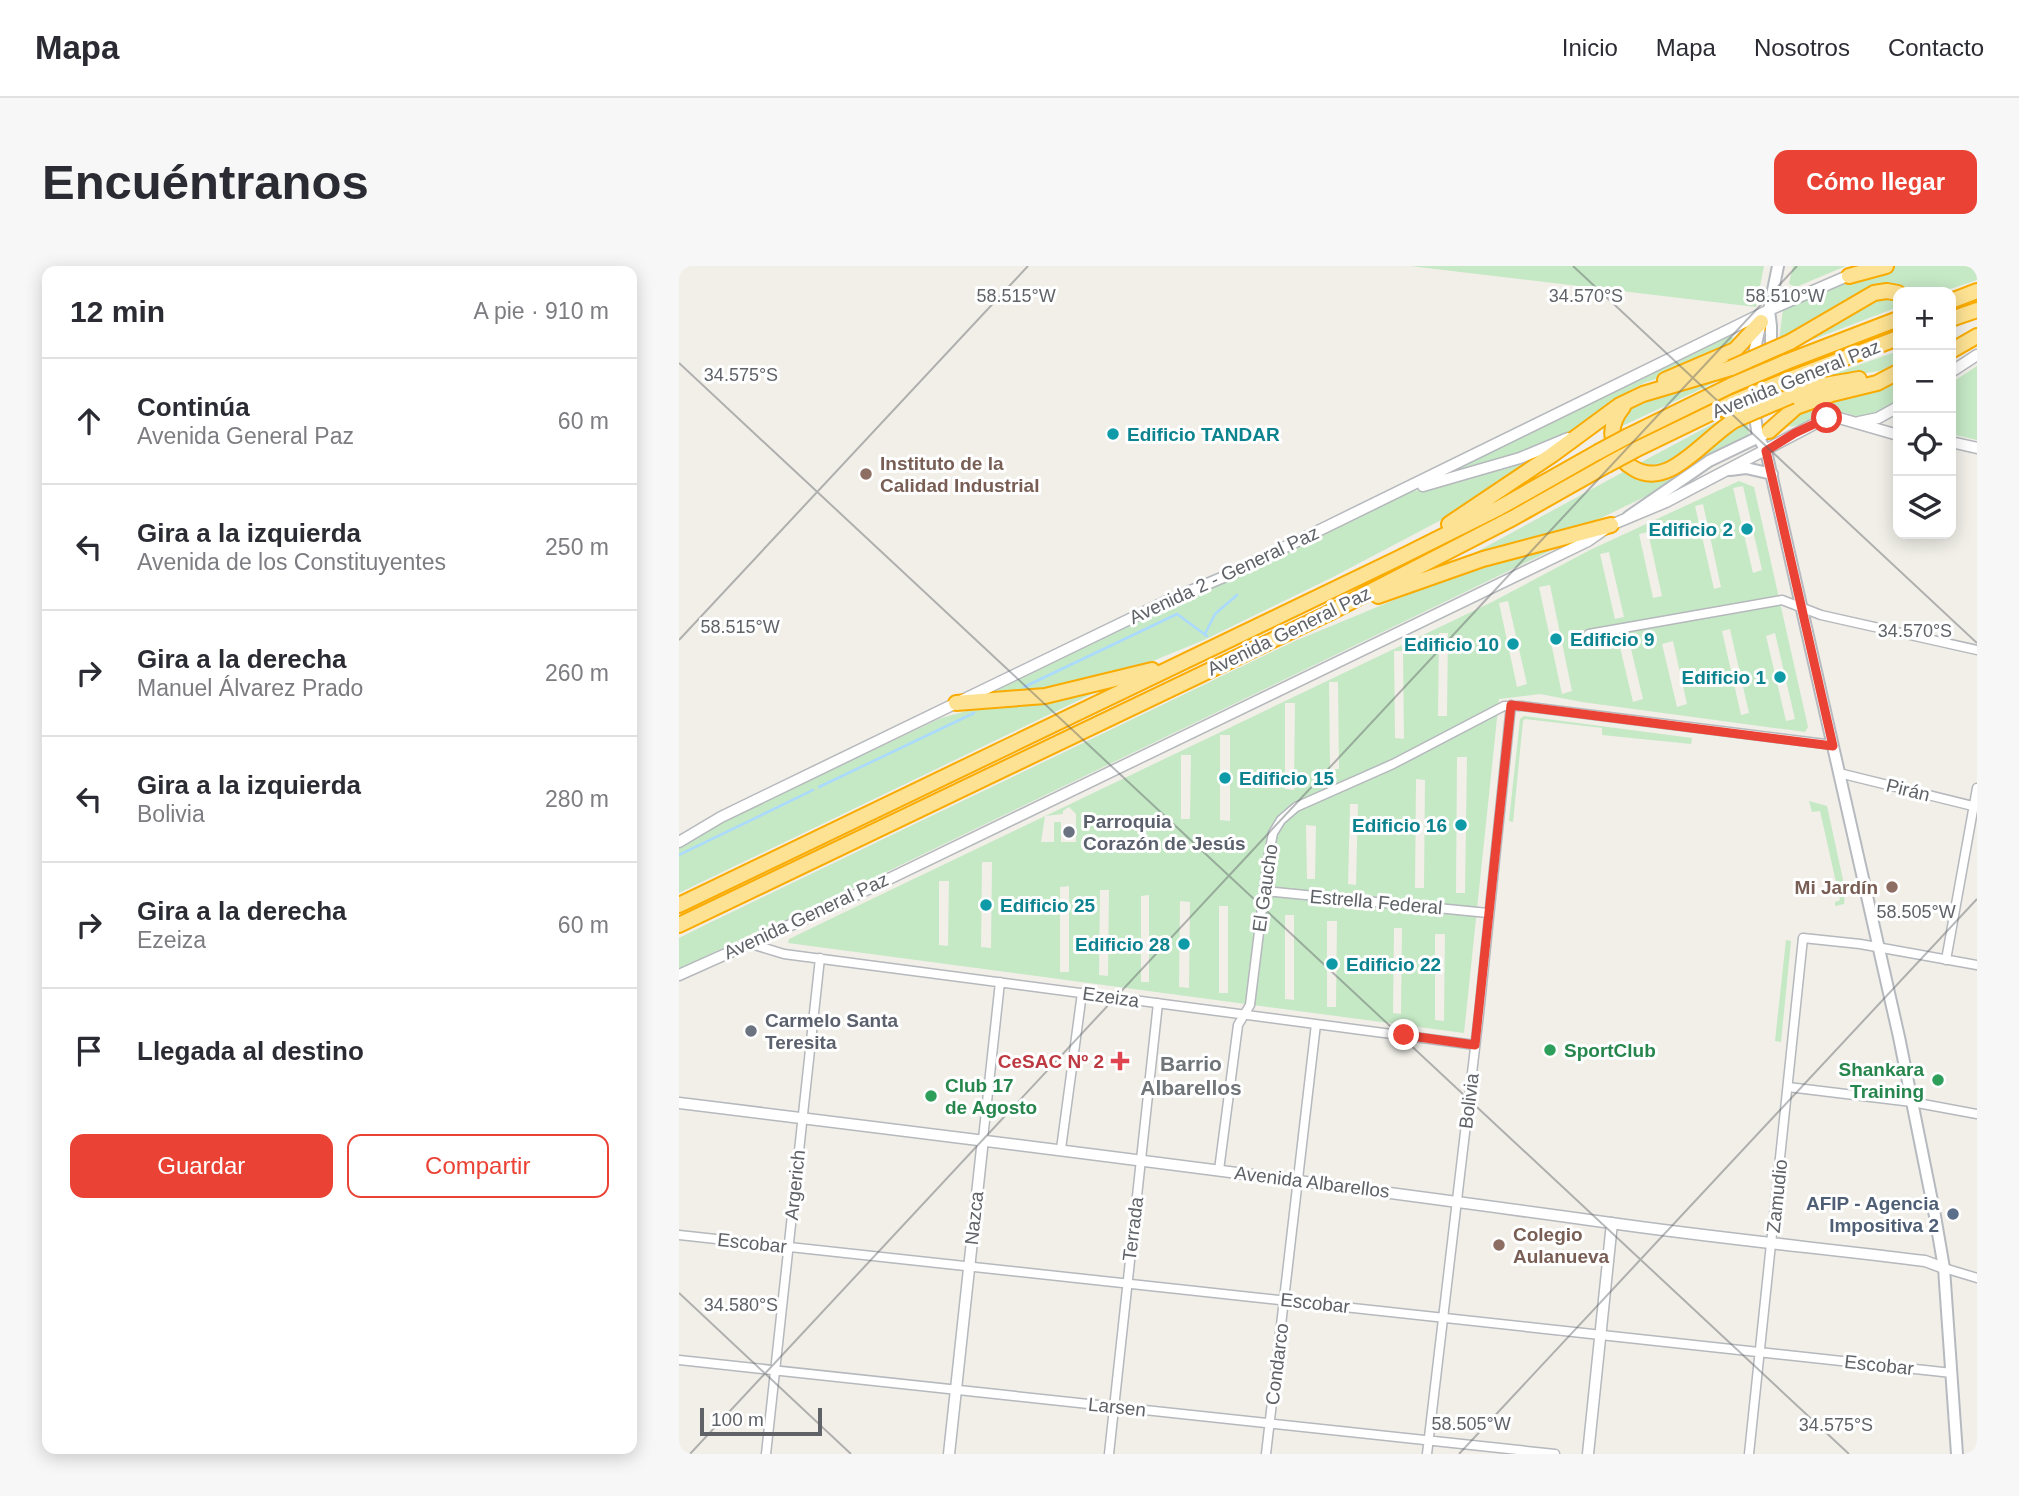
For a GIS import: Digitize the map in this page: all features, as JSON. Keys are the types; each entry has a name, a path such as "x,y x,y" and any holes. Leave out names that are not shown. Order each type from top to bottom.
{"highway":[{"path":"1849,276 1887,266"},
{"path":"1956,299 1977,291"},
{"path":"1643,394 1731,368 1790,342 1874,293 1893,292"},
{"path":"1956,317 1977,310"},
{"path":"1399,558 1629,401 1661,382 1735,350 1765,316"},
{"name":"Avenida General Paz","path":"679,905 1399,558 1499,508 1628,436 1732,385 1893,321"},
{"path":"1953,350 1977,336"},
{"name":"Avenida General Paz","path":"679,925 1327,614 1513,518 1635,450 1734,402 1893,340"},
{"path":"1629,401 1615,419 1613,440 1622,460 1635,469 1660,474 1673,469 1716,432 1791,396 1819,386 1893,374"},
{"path":"1763,434 1796,407 1832,394 1877,383 1893,375"},
{"path":"1327,614 1483,559 1611,525"},
{"path":"956,703 1045,696 1184,662"}],"main road":[{"path":"1754,353 1778,266"},
{"path":"1765,316 1771,326 1770,343"},
{"path":"1763,434 1769,407"},
{"path":"1755,416 1763,434 1912,1102 1944,1268 1957,1454"},
{"path":"1628,517 1709,461 1763,434"},
{"path":"1730,470 1747,468 1772,474"}],"street":[{"name":"Avenida 2 - General Paz","path":"679,842 722,817 956,703 1872,266"},
{"path":"1956,369 1977,355"},
{"path":"1859,422 1878,418 1893,410"},
{"name":"Avenida General Paz","path":"679,975 833,906 1588,541 1611,525 1666,502 1822,420 1839,418 1859,422"},
{"path":"1859,422 1864,427 1893,434"},
{"path":"1397,493 1520,458 1584,431"},
{"path":"1956,443 1977,448"},
{"path":"1589,634 1779,600 1821,615 1977,650"},
{"path":"1511,705 1833,746"},
{"name":"El Gaucho","path":"1219,1170 1238,1025 1250,1005 1263,891 1273,833 1281,820 1291,810 1393,764 1493,710 1511,705"},
{"name":"Bolivia","path":"1427,1454 1458,1201 1511,705"},
{"name":"Pirán","path":"1839,773 1976,806"},
{"path":"1946,960 1976,806 1977,788"},
{"name":"Estrella Federal","path":"1263,891 1488,914"},
{"name":"Zamudio","path":"1749,1454 1803,938 1878,948"},
{"name":"Ezeiza","path":"748,943 781,953 1475,1045"},
{"path":"1878,948 1977,965"},
{"name":"Argerich","path":"765,1454 820,958"},
{"name":"Nazca","path":"949,1454 1000,982"},
{"path":"1061,1149 1082,993"},
{"name":"Terrada","path":"1108,1454 1158,1003"},
{"name":"Condarco","path":"1266,1454 1316,1024"},
{"path":"1788,1087 1912,1102 1977,1114"},
{"name":"Avenida Albarellos","path":"682,1105 1061,1149 1612,1223 1925,1261 1944,1268"},
{"path":"1588,1454 1612,1223"},
{"name":"Escobar","path":"679,1236 1952,1373"},
{"path":"1944,1268 1977,1278"},
{"name":"Larsen","path":"679,1360 1555,1454"}],"green space":[{"path":"1410,266 1764,266 1756,307"},
{"path":"1793,266 1846,266 1796,287 1789,284"},
{"path":"1895,266 1977,266 1977,280 1956,288 1893,287 1779,341 1783,309 1863,276"},
{"path":"1875,297 1893,298 1893,309 1788,349"},
{"path":"1729,334 1739,345 1697,365 1644,383 1572,432 1551,442 1463,471 1461,467"},
{"path":"1893,353 1893,369 1791,389"},
{"path":"1977,366 1977,440 1956,435 1956,380"},
{"path":"1733,374 1618,428 1620,419 1634,402"},
{"path":"1893,382 1893,404 1870,417 1832,410 1799,425 1788,426 1783,423 1785,418"},
{"path":"1733,413 1733,416 1676,461 1660,469 1636,465"},
{"path":"1747,421 1749,435 1710,455 1655,492 1582,527 1470,558 1469,556 1625,471 1644,479"},
{"path":"1542,455 1462,509 1331,578 1204,640 1138,667 1046,689 987,695 1399,495"},
{"path":"1739,481 1754,487 1808,727 1805,732 1540,694 1499,699 1464,1033 788,943 789,939 1045,816 1490,603 1590,550","holes":["1743,486 1762,570 1753,573 1733,488","1703,504 1721,587 1714,589 1695,506","1648,532 1662,596 1653,598 1639,534","1609,552 1624,617 1615,619 1600,554","1550,585 1572,691 1562,694 1539,587","1508,601 1527,684 1517,687 1499,603","1730,629 1749,713 1741,715 1722,631","1439,633 1448,633 1447,716 1438,716","1775,633 1795,719 1786,721 1766,636","1628,636 1643,699 1633,702 1618,639","1673,641 1687,704 1677,707 1662,644","1394,651 1403,651 1404,739 1395,738","1329,682 1338,682 1339,769 1330,769","1285,703 1295,703 1294,790 1285,789","1220,735 1230,735 1230,821 1220,820","1181,755 1191,755 1190,819 1181,819","1457,757 1467,757 1465,893 1456,893","1416,779 1425,780 1424,888 1415,888","1350,804 1358,804 1356,885 1348,884","1069,807 1076,814 1076,842 1061,842 1061,822 1054,822 1054,842 1041,842 1045,816 1063,814","1306,825 1316,826 1315,879 1307,879","982,862 992,862 991,948 981,947","939,881 949,881 948,946 939,945","1069,886 1069,972 1060,972 1060,887","1100,890 1109,890 1108,976 1099,975","1149,895 1149,982 1141,982 1141,896","1180,901 1190,902 1189,988 1179,987","1219,906 1228,906 1228,993 1219,993","1285,915 1294,915 1294,1000 1285,999","1327,921 1337,921 1336,1007 1327,1007","1394,928 1402,928 1401,1014 1393,1013","1435,934 1445,934 1444,1021 1435,1020"]},
{"path":"1548,549 1550,551 785,921 679,969 679,938 705,925 1295,641 1452,576"},
{"path":"1095,690 1096,692 679,893 679,848 725,821 941,718 974,709"},
{"path":"1524,716 1692,738 1691,744 1602,735 1602,728 1525,719 1513,822 1509,821 1520,719"},
{"path":"1809,801 1827,806 1845,889 1844,904 1835,906 1835,902 1840,900 1820,811 1812,812"},
{"path":"1786,940 1791,941 1781,1042 1775,1041"}],"waterway":[{"path":"1205,634 1215,614 1237,595"},
{"path":"1024,687 1177,614 1207,636"},
{"path":"819,787 974,713"},
{"path":"679,855 813,790"}],"tunnel":[{"path":"1754,353 1755,416"}],"place":[{"name":"Edificio TANDAR","path":"1113,434"},
{"name":"Instituto de la Calidad Industrial","path":"866,474"},
{"name":"Edificio 2","path":"1747,529"},
{"name":"Edificio 9","path":"1556,639"},
{"name":"Edificio 10","path":"1513,644"},
{"name":"Edificio 1","path":"1780,677"},
{"name":"Edificio 15","path":"1225,778"},
{"name":"Edificio 16","path":"1461,825"},
{"name":"Parroquia Corazón de Jesús","path":"1069,832"},
{"name":"Mi Jardín","path":"1892,887"},
{"name":"Edificio 25","path":"986,905"},
{"name":"Edificio 28","path":"1184,944"},
{"name":"Edificio 22","path":"1332,964"},
{"name":"Carmelo Santa Teresita","path":"751,1031"},
{"name":"SportClub","path":"1550,1050"},
{"name":"CeSAC Nº 2","path":"1120,1061"},
{"name":"Shankara Training","path":"1938,1080"},
{"name":"Club 17 de Agosto","path":"931,1096"},
{"name":"AFIP - Agencia Impositiva 2","path":"1953,1214"},
{"name":"Colegio Aulanueva","path":"1499,1245"}],"district":[{"name":"Barrio Albarellos","path":"1191,1075"}],"route":[{"path":"1404,1035 1475,1045 1511,705 1833,746 1766,451 1827,418"}]}
